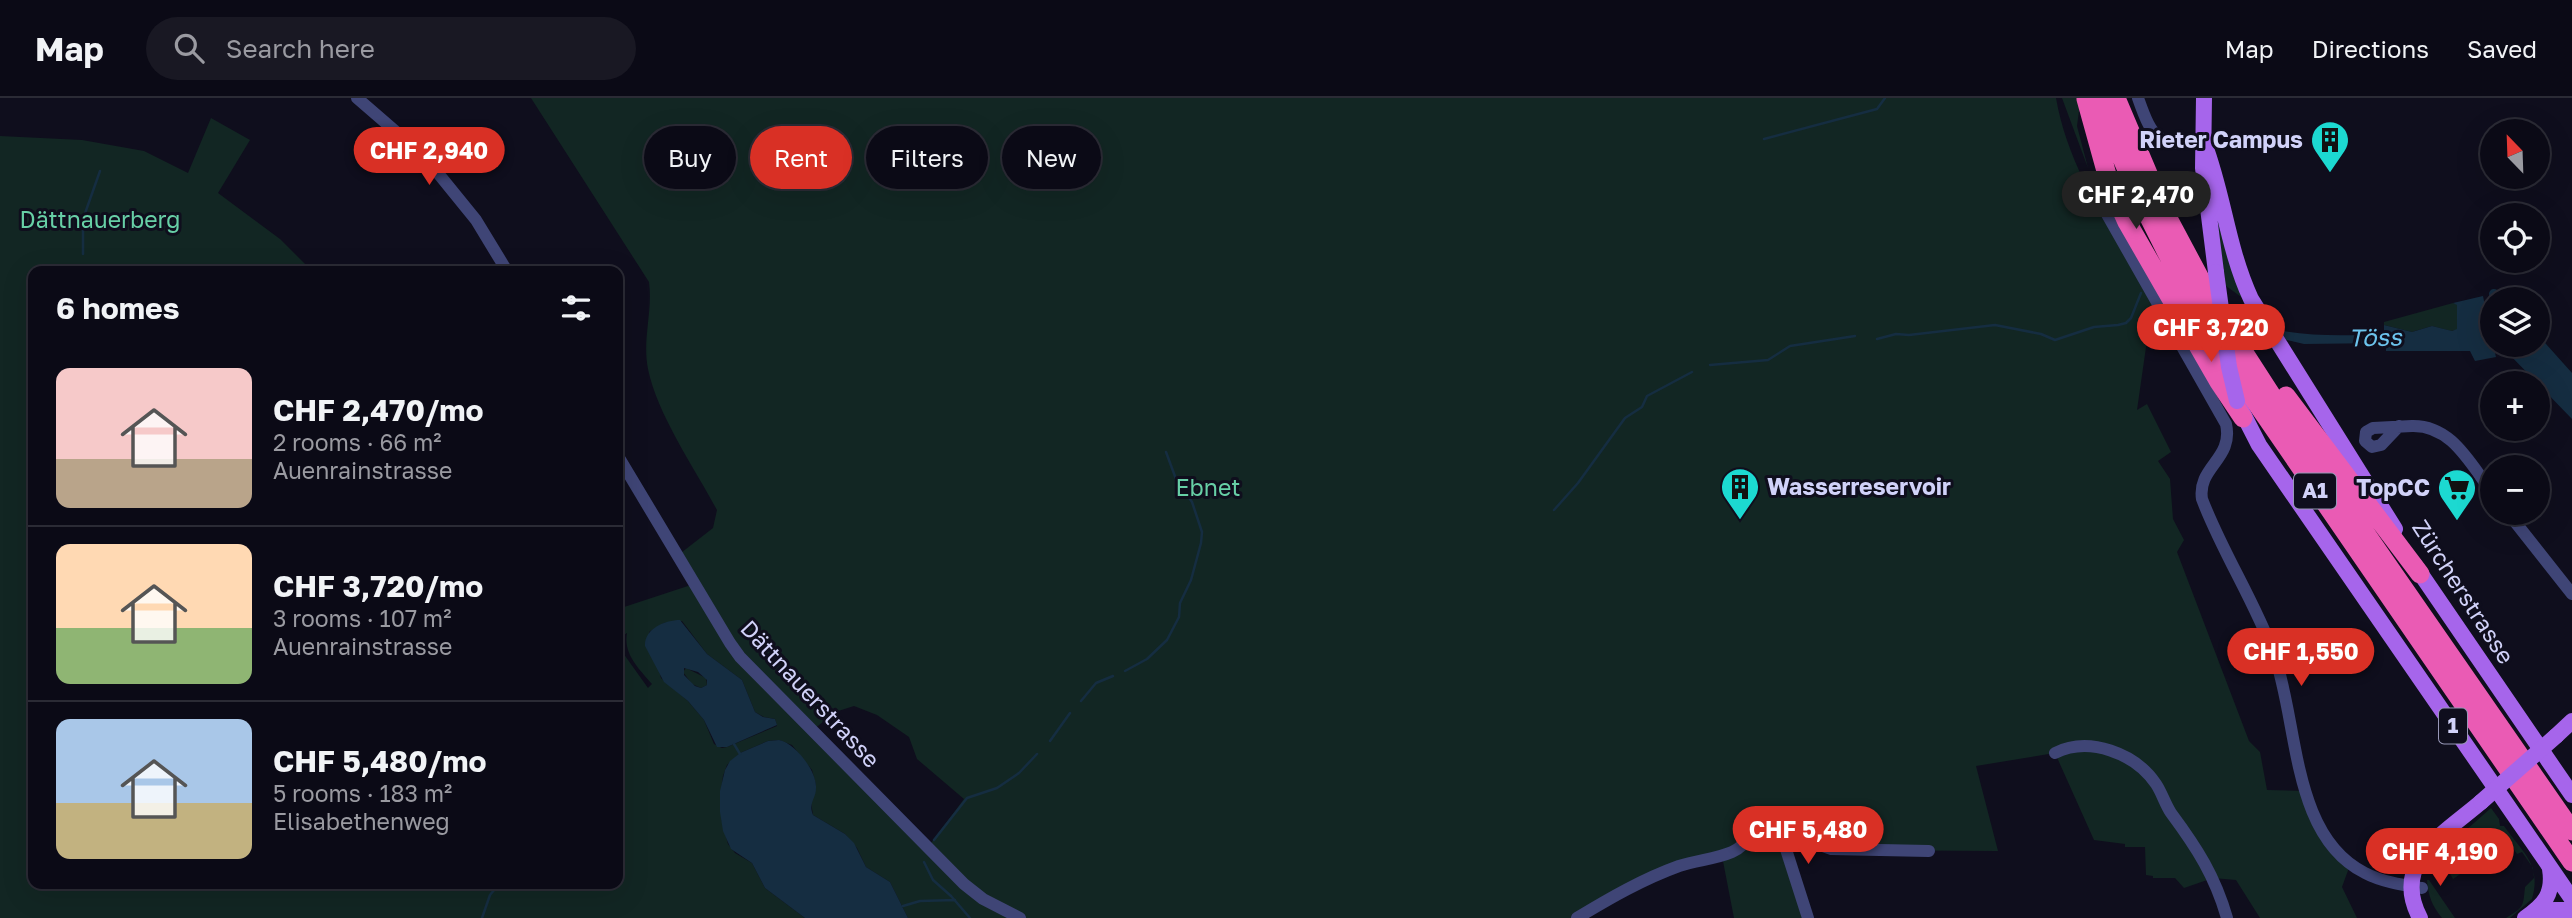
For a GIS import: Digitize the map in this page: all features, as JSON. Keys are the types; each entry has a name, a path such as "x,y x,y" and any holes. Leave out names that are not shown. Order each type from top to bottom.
{"highway":[{"path":"2085,98 2109,182 2143,251 2219,382 2240,409"},
{"name":"A1","path":"2097,98 2151,224 2228,363 2572,862"},
{"name":"A1","path":"2116,98 2170,223 2242,351 2572,831"},
{"name":"A1","path":"2242,351 2272,378 2420,575"}],"main road":[{"name":"Zürcherstrasse","path":"2204,98 2203,168 2229,367 2240,409 2259,445 2572,900"},
{"name":"Zürcherstrasse","path":"2204,143 2213,166 2236,263 2251,299 2392,522 2420,575 2572,795"},
{"path":"2420,918 2413,899 2417,887 2419,859 2427,847 2572,721"},
{"path":"2525,918 2548,897 2552,885 2550,867"},
{"path":"2417,887 2433,918"},
{"path":"2539,918 2554,911 2572,910"}],"street":[{"path":"357,98 425,156 476,220 504,266"},
{"path":"2138,98 2148,126 2158,137 2173,143 2204,143"},
{"path":"2091,186 2226,424 2227,444 2222,456 2203,480 2202,499 2274,655 2314,820 2330,845 2350,865 2373,877 2417,887"},
{"path":"2399,426 2425,426 2445,433 2480,477"},
{"name":"Dättnauerstrasse","path":"623,464 736,652 964,884 983,899 1020,918"},
{"path":"2518,525 2572,593"},
{"path":"2055,753 2082,746 2104,749 2128,760 2149,777 2188,834 2213,878 2227,918"},
{"path":"1577,918 1626,889 1662,873 1734,851 1769,818 1775,816 1784,817 1827,848 1929,850"},
{"path":"1784,817 1783,841 1808,918"}],"green space":[{"name":"Ebnet","path":"531,98 2056,98 2063,127 2085,184 2163,314 2157,317 2147,340 2137,410 2147,404 2171,452 2158,461 2170,479 2173,519 2184,540 2177,552 2249,741 2260,752 2267,790 2305,791 2307,799 2350,865 2342,887 2357,918 2260,918 2236,880 2213,878 2184,888 2175,878 2153,878 2146,875 2145,847 2125,847 2125,844 2094,840 2055,753 1976,766 1998,851 1839,850 1793,821 1782,829 1808,918 1734,918 1722,856 1689,863 1577,918 908,918 890,882 866,867 857,848 845,834 813,815 811,802 816,785 812,770 792,745 779,740 768,741 740,753 727,765 720,800 722,822 728,844 735,853 752,863 765,888 805,918 0,918 0,136 82,140 144,151 188,173 211,118 250,140 218,193 280,239 307,266 28,266 28,889 623,889 623,653 648,688 652,684 637,667 627,648 627,633 623,636 623,607 694,584 677,556 713,528 717,510 659,404 646,358 649,282","holes":["682,621 707,654 742,680 755,712 775,719 777,726 722,748 714,744 704,720 688,701 661,678 649,632 664,623","854,706 877,715 909,737 917,759 964,799 928,847 813,730 835,712"]},
{"path":"2062,98 2079,98 2077,126 2088,168"},
{"path":"2206,153 2244,299 2226,286"},
{"path":"2457,304 2457,330 2432,326 2412,332 2384,325 2384,322"},
{"path":"686,668 706,678 707,685 701,688 692,684 683,672"},
{"path":"2491,808 2499,819 2500,826 2504,826 2532,866 2522,852 2517,854 2507,839 2493,841 2489,835 2467,850 2475,864 2453,879 2441,858 2448,846"},
{"path":"2534,878 2532,899 2510,918 2506,918 2522,906 2525,887"},
{"path":"2427,880 2455,918 2442,918 2439,914 2431,900"}],"water":[{"name":"Töss","path":"2480,297 2480,357 2496,357 2475,361 2470,351 2386,351 2386,343 2304,344 2257,333 2260,326 2321,335 2384,334 2384,325 2412,332 2432,326 2452,331 2457,329 2457,305 2453,303"},
{"path":"2550,348 2572,373 2572,419 2550,396 2550,371 2525,371 2512,357 2550,357"},
{"path":"680,620 707,654 742,680 755,712 775,719 777,725 727,747 717,747 704,720 688,701 664,682 645,646 652,630","holes":["684,668 698,672 707,680 707,685 701,688 684,675"]},
{"path":"779,740 798,752 813,774 816,792 811,807 813,815 845,834 854,843 866,867 890,882 908,918 805,918 765,888 752,863 731,849 723,831 720,812 720,791 725,770 730,761 740,753 768,741"}],"waterway":[{"path":"1764,139 1877,109 1885,98"},
{"path":"83,254 83,219 100,171"},
{"path":"1877,339 1896,334 1909,335 1995,325 2041,334 2055,340 2094,327 2126,323 2131,318 2141,293"},
{"path":"1710,365 1768,360 1790,346 1855,336"},
{"path":"1554,510 1578,483 1625,418 1642,407 1647,396 1692,372"},
{"path":"1125,671 1147,659 1167,640 1179,617 1180,603 1191,580 1201,543 1202,532 1192,502 1176,479 1166,452"},
{"path":"1081,701 1096,683 1113,676"},
{"path":"1050,741 1070,713"},
{"path":"734,744 740,754"},
{"path":"934,840 967,798 997,788 1019,773 1037,754"},
{"path":"924,862 933,880 970,918"},
{"path":"482,918 495,889"},
{"path":"903,906 920,901 955,900"}],"place":[{"name":"Rieter Campus","path":"2330,174"},
{"name":"Wasserreservoir","path":"1740,521"},
{"name":"TopCC","path":"2457,522"}],"park label":[{"name":"Dättnauerberg","path":"100,220"}]}
